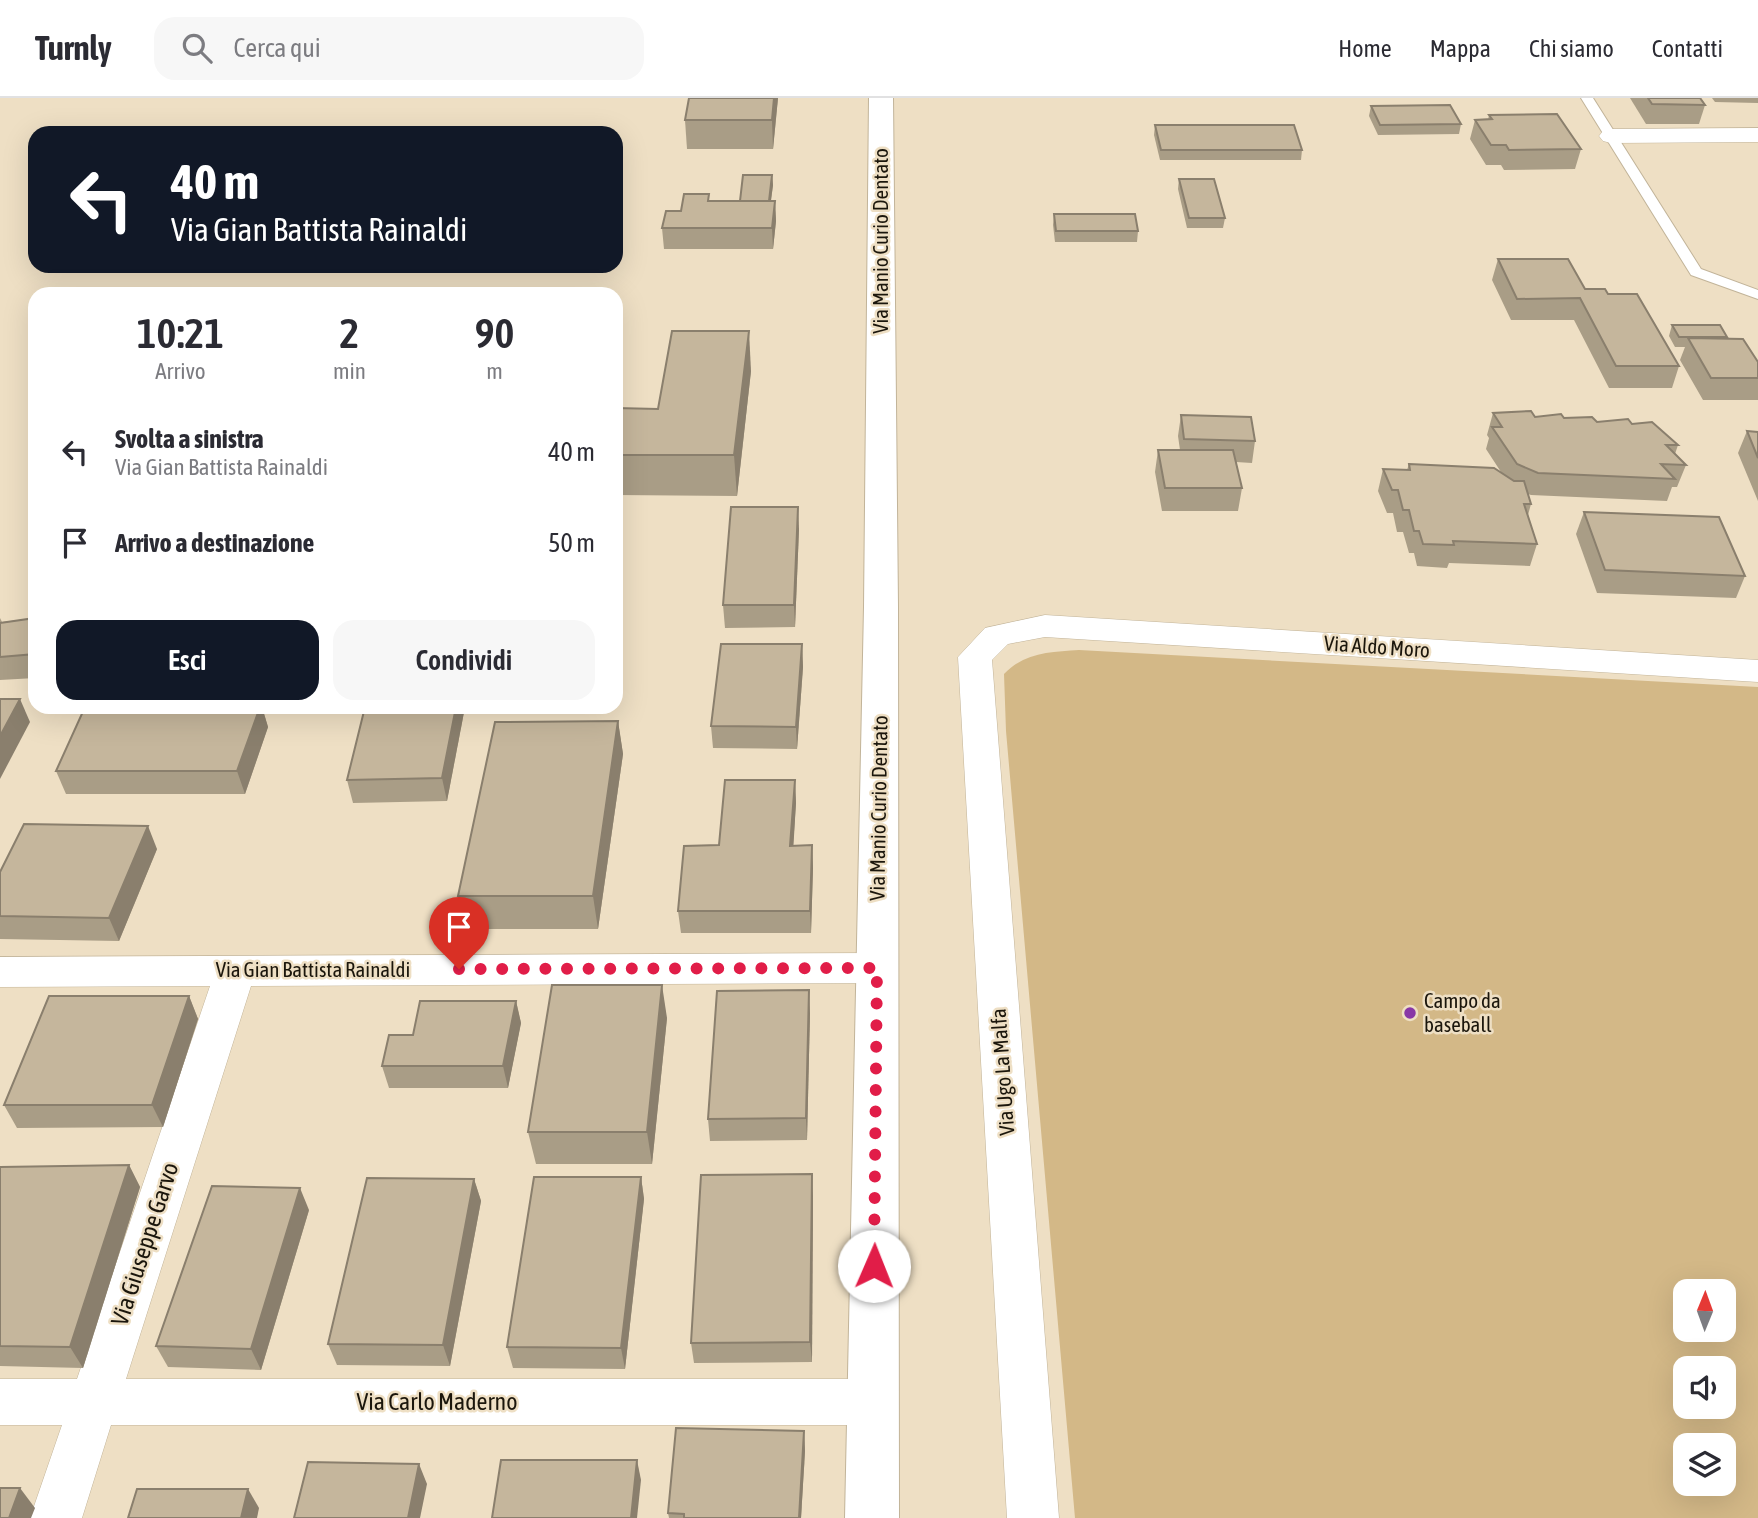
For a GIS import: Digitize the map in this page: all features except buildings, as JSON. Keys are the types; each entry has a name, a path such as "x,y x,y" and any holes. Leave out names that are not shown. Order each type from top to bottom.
{"main road":[{"name":"Via Manio Curio Dentato","path":"872,1518 881,98"}],"street":[{"path":"1611,136 1758,135"},
{"name":"Via Aldo Moro","path":"997,636 1045,625 1758,671"},
{"name":"Via Ugo La Malfa","path":"997,636 975,657 1033,1518"},
{"name":"Via Gian Battista Rainaldi","path":"0,972 877,968"},
{"name":"Via Giuseppe Garvo","path":"56,1518 236,970"},
{"name":"Via Carlo Maderno","path":"0,1402 873,1402"}],"lane":[{"path":"1587,98 1696,272 1758,295"}],"shaded area":[{"name":"Campo da baseball","path":"1079,650 1758,687 1758,1518 1075,1518 1006,731 1004,674 1021,661 1049,653"}],"place":[{"name":"Campo da baseball","path":"1410,1013"}],"route":[{"path":"459,969 877,968 874,1266"}]}
